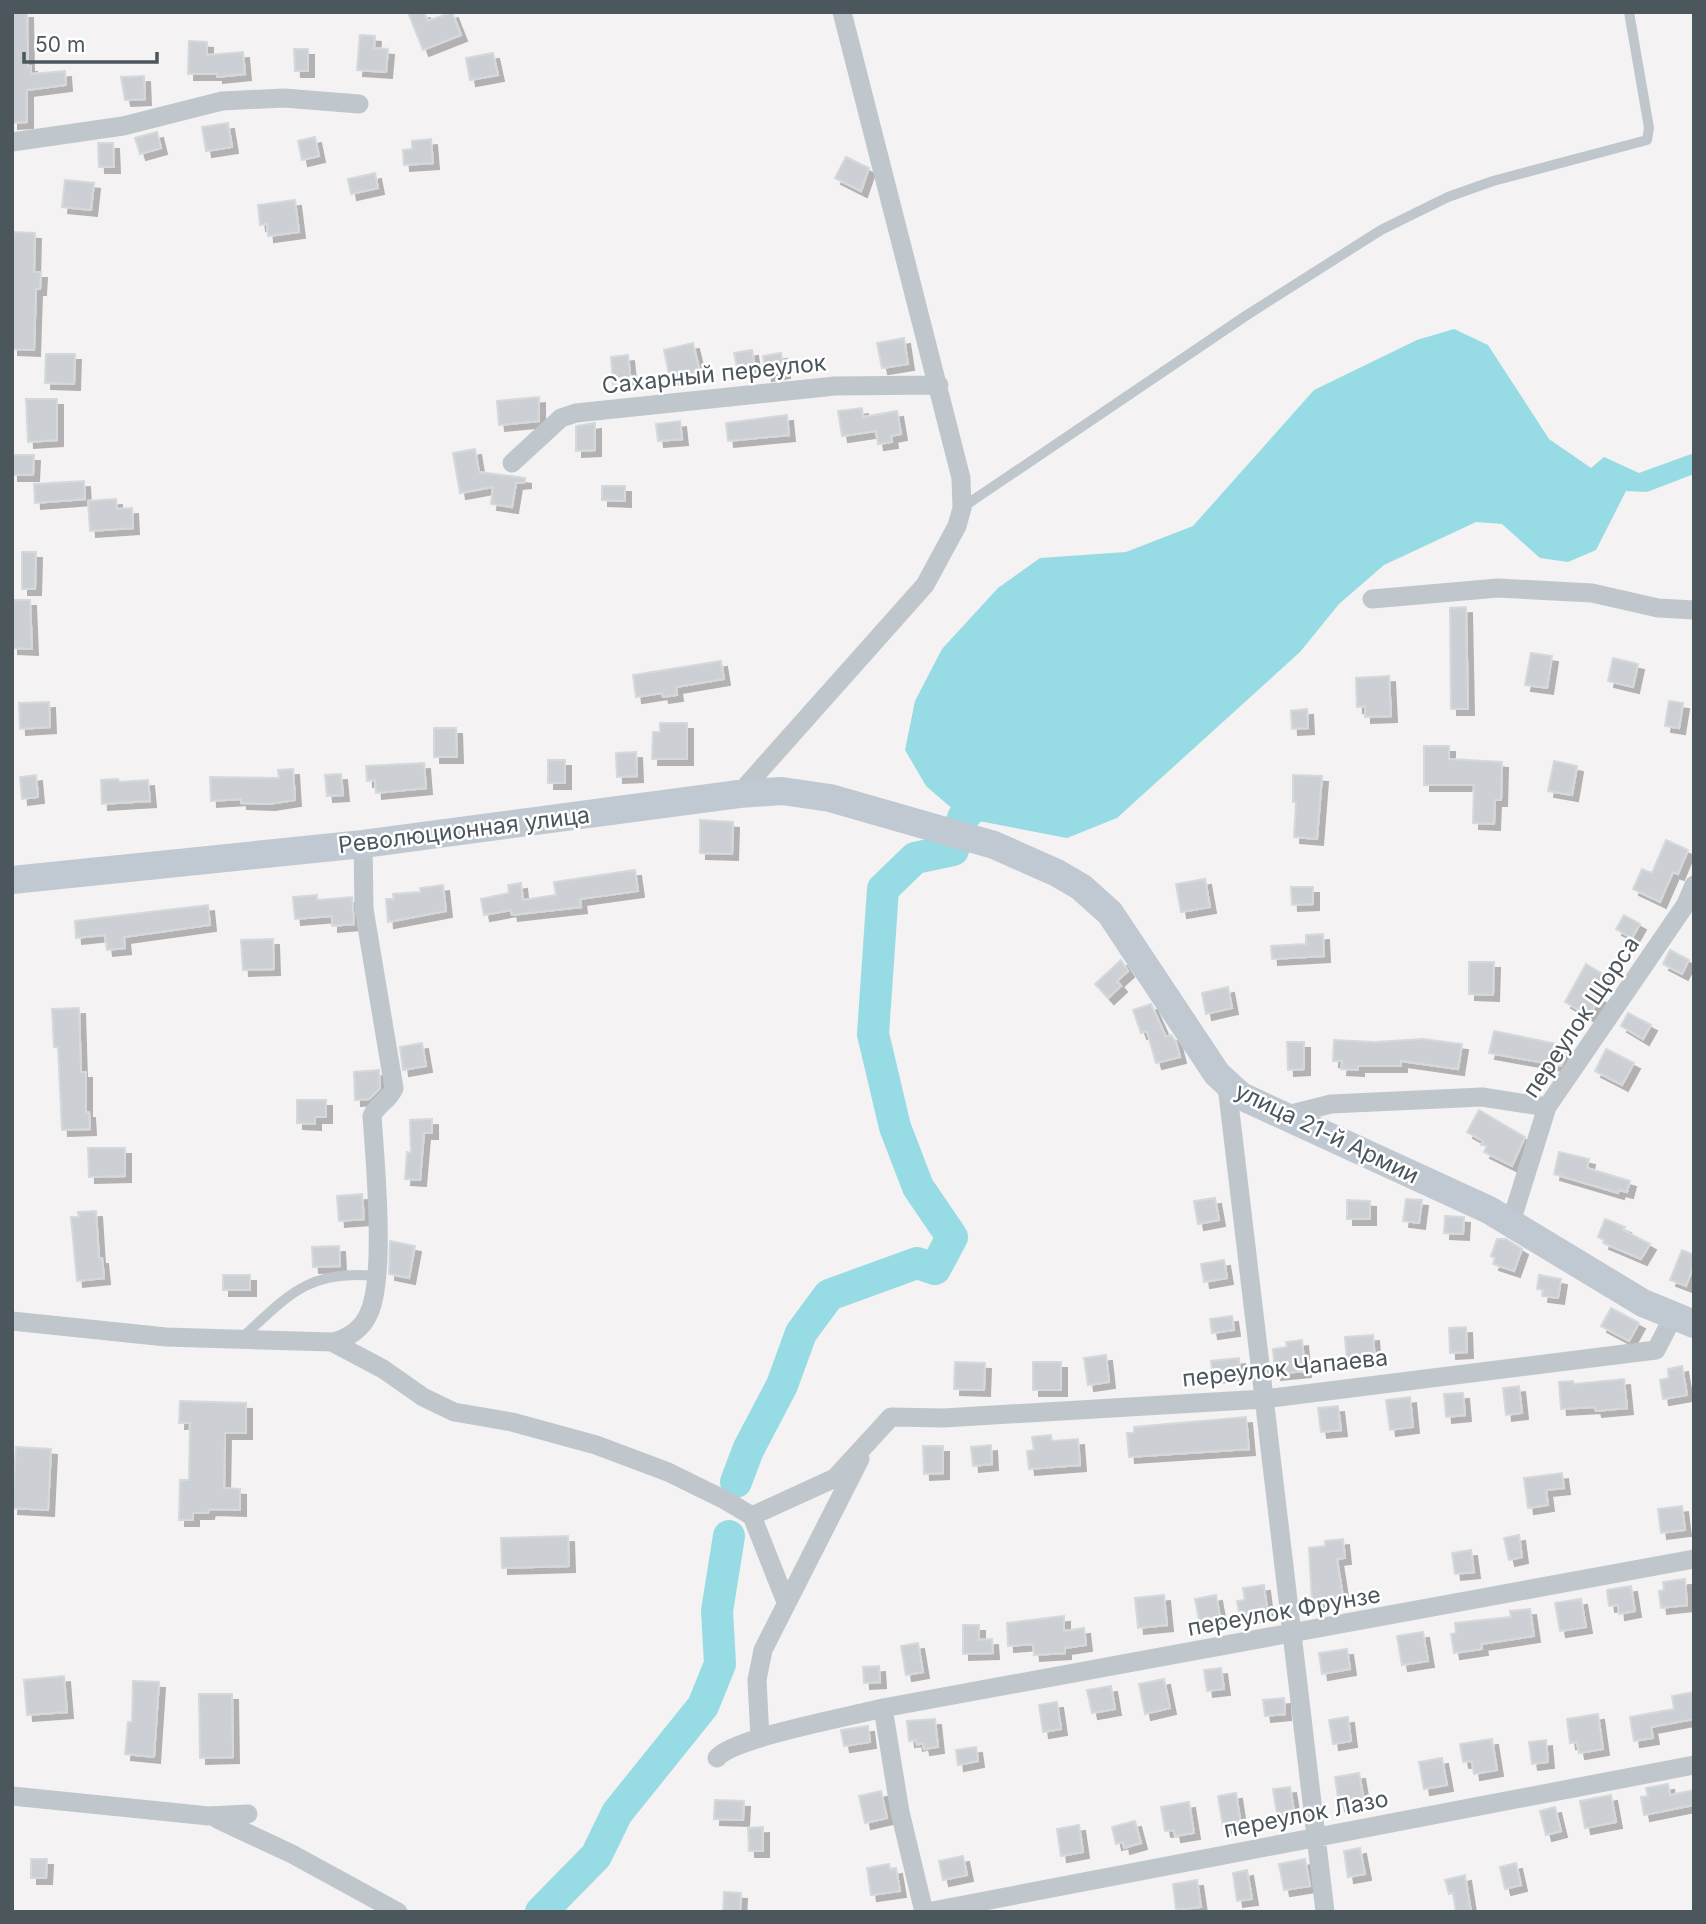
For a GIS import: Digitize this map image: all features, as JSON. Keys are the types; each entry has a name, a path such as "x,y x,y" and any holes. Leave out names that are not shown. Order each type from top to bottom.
{"main road":[{"name":"Революционная улица","path":"12,880 363,844 739,794 813,794 914,821"},
{"name":"улица 21-й Армии","path":"914,821 994,845 1033,861 1081,887 1110,913 1227,1086 1283,1116 1511,1222 1643,1303 1684,1320"}],"street":[{"path":"739,794 925,585 948,546 962,508 959,470 939,385 842,12"},
{"path":"12,142 123,126 222,101 284,98 359,104"},
{"name":"Сахарный переулок","path":"512,463 561,418 576,413 835,386 939,385"},
{"path":"1372,600 1498,588 1592,593 1658,608 1694,610"},
{"path":"12,1321 166,1337 332,1342 350,1335 364,1322 370,1311 375,1276 377,1230 372,1116 376,1106 390,1098 394,1088 364,909 363,844"},
{"name":"переулок Щорса","path":"1511,1222 1546,1107 1686,904 1694,885"},
{"path":"1227,1086 1325,1912"},
{"path":"1283,1116 1331,1104 1482,1097 1546,1107"},
{"name":"переулок Чапаева","path":"868,1442 883,1423 900,1416 944,1418 1264,1399 1656,1349 1684,1320"},
{"path":"332,1342 383,1369 423,1397 454,1412 512,1422 596,1446 668,1472 752,1516 786,1602"},
{"path":"752,1516 835,1478 868,1442"},
{"path":"760,1738 756,1697 758,1665 786,1602 868,1442"},
{"name":"переулок Фрунзе","path":"717,1758 723,1750 760,1738 883,1708 1293,1635 1694,1559"},
{"path":"883,1708 900,1812 925,1912"},
{"name":"переулок Лазо","path":"925,1912 1694,1765"},
{"path":"12,1796 209,1816 247,1814"},
{"path":"209,1816 247,1832 398,1912"}],"lane":[{"path":"962,508 1247,315 1381,230 1448,197 1493,181 1647,140 1649,128 1629,12"},
{"path":"243,1338 302,1285 324,1277 375,1276"}],"water":[{"path":"1454,329 1488,345 1549,439 1591,468 1604,457 1639,473 1694,453 1694,474 1647,492 1626,491 1596,550 1568,562 1540,558 1502,524 1476,522 1384,565 1339,604 1300,652 1117,818 1067,838 963,818 926,786 905,750 915,701 942,649 998,588 1040,558 1126,552 1193,526 1314,390 1417,340"}],"building":[{"path":"12,12 27,12 28,66 31,66 31,74 65,71 66,85 27,90 27,122 12,123"},
{"path":"408,12 424,12 428,21 452,12 461,35 423,50"},
{"path":"360,35 375,36 374,48 388,49 386,72 357,70"},
{"path":"189,41 207,42 207,55 243,52 245,74 217,77 217,74 188,74"},
{"path":"294,49 308,49 308,71 295,71"},
{"path":"493,53 498,75 470,80 466,58"},
{"path":"144,76 145,99 125,100 121,77"},
{"path":"228,123 232,147 206,151 202,127"},
{"path":"157,132 161,148 140,154 135,138"},
{"path":"315,137 319,156 302,160 298,141"},
{"path":"431,139 433,163 404,165 403,150 412,149 412,141"},
{"path":"98,143 113,143 114,167 99,167"},
{"path":"846,157 869,168 861,191 835,178"},
{"path":"375,173 378,188 351,194 348,179"},
{"path":"65,180 94,183 91,210 62,207"},
{"path":"295,200 299,232 268,236 267,224 260,225 258,205"},
{"path":"12,232 35,233 34,272 41,272 40,289 36,289 34,350 12,349"},
{"path":"904,338 908,364 882,368 877,343"},
{"path":"693,343 700,372 670,379 664,350"},
{"path":"752,350 755,368 738,372 734,353"},
{"path":"781,353 784,372 766,375 763,356"},
{"path":"46,354 75,354 74,384 45,383"},
{"path":"628,355 631,383 613,384 611,357"},
{"path":"539,397 539,421 499,425 497,401"},
{"path":"26,399 57,399 57,440 28,442"},
{"path":"862,408 863,417 897,411 901,434 891,436 892,442 878,444 876,431 842,436 838,411"},
{"path":"787,415 789,435 728,441 726,423"},
{"path":"680,421 682,439 658,441 656,424"},
{"path":"595,423 595,450 576,451 576,426"},
{"path":"475,449 479,472 525,478 525,482 516,483 512,507 491,504 493,487 460,493 453,453"},
{"path":"12,455 34,455 33,475 12,475"},
{"path":"84,481 85,499 35,503 34,484"},
{"path":"602,486 625,486 625,501 602,500"},
{"path":"116,499 117,509 132,508 133,528 90,531 88,501"},
{"path":"22,552 36,552 35,589 22,589"},
{"path":"12,600 30,600 32,649 12,648"},
{"path":"1466,607 1468,709 1451,709 1450,608"},
{"path":"1531,653 1552,656 1547,688 1525,685"},
{"path":"1613,658 1638,664 1633,687 1608,681"},
{"path":"721,661 724,679 676,687 677,695 663,697 662,693 636,697 633,675"},
{"path":"1389,676 1391,716 1365,717 1365,706 1357,707 1356,678"},
{"path":"1669,701 1683,703 1679,728 1665,726"},
{"path":"49,702 50,727 20,729 19,703"},
{"path":"1307,709 1308,728 1292,729 1291,711"},
{"path":"660,723 687,723 687,759 652,759 653,732 660,732"},
{"path":"434,728 456,728 457,757 434,757"},
{"path":"1424,746 1449,746 1449,759 1502,762 1501,800 1495,800 1494,824 1473,823 1474,785 1424,785"},
{"path":"636,752 637,776 617,777 616,753"},
{"path":"548,760 565,760 565,783 548,783"},
{"path":"1554,761 1577,766 1572,795 1548,791"},
{"path":"424,763 426,788 376,793 375,780 367,781 366,766"},
{"path":"293,769 295,800 269,804 241,803 241,799 211,801 210,777 279,778 278,770"},
{"path":"341,774 343,795 327,796 325,775"},
{"path":"36,775 38,797 22,799 20,777"},
{"path":"1293,775 1322,776 1317,839 1294,837 1296,802 1293,802"},
{"path":"118,779 119,782 148,780 150,801 102,804 101,780"},
{"path":"700,820 733,822 732,854 700,853"},
{"path":"1666,840 1688,850 1678,874 1673,872 1660,902 1633,889 1642,869 1652,873"},
{"path":"635,870 638,891 580,899 581,907 512,915 511,910 484,915 481,899 509,893 508,885 521,883 523,900 556,895 554,882"},
{"path":"1205,879 1210,907 1181,912 1176,884"},
{"path":"443,885 446,911 388,922 386,899 394,899 393,894 421,892 420,888"},
{"path":"1291,887 1313,887 1313,904 1292,905"},
{"path":"317,895 317,900 352,897 354,924 332,926 332,916 295,919 293,897"},
{"path":"208,905 210,925 124,937 125,948 107,950 105,935 76,938 75,921"},
{"path":"1624,915 1640,924 1632,938 1616,929"},
{"path":"1323,934 1324,956 1272,959 1271,946 1306,944 1306,935"},
{"path":"273,939 274,969 243,970 241,940"},
{"path":"1670,950 1689,960 1682,974 1663,964"},
{"path":"1121,960 1128,971 1117,981 1121,986 1108,998 1095,984"},
{"path":"1469,962 1494,962 1493,995 1469,994"},
{"path":"1586,964 1606,976 1595,995 1600,997 1589,1016 1565,1002"},
{"path":"1228,987 1232,1008 1206,1014 1202,993"},
{"path":"1151,1004 1166,1037 1171,1035 1176,1042 1180,1057 1156,1063 1147,1031 1141,1033 1133,1010"},
{"path":"79,1008 81,1072 86,1072 86,1112 89,1112 90,1129 62,1130 58,1047 54,1047 52,1009"},
{"path":"1628,1013 1651,1025 1643,1039 1621,1026"},
{"path":"1494,1031 1567,1046 1564,1060 1561,1066 1489,1053"},
{"path":"1423,1039 1462,1044 1458,1069 1401,1061 1401,1066 1358,1066 1358,1070 1341,1069 1342,1061 1333,1061 1334,1040 1375,1042"},
{"path":"1287,1042 1304,1042 1304,1069 1288,1070"},
{"path":"422,1043 426,1066 403,1070 400,1047"},
{"path":"1606,1049 1634,1063 1622,1085 1595,1071"},
{"path":"379,1070 380,1088 369,1099 355,1100 354,1072"},
{"path":"297,1100 326,1100 326,1117 315,1117 315,1124 297,1123"},
{"path":"1479,1110 1525,1137 1512,1166 1484,1152 1487,1146 1481,1145 1483,1141 1467,1132"},
{"path":"432,1119 432,1133 424,1133 420,1180 405,1179 407,1152 411,1153 410,1120"},
{"path":"88,1148 125,1148 125,1176 89,1177"},
{"path":"1559,1152 1589,1159 1587,1168 1630,1181 1627,1192 1619,1190 1618,1193 1554,1174"},
{"path":"362,1194 364,1219 339,1221 337,1196"},
{"path":"1215,1198 1219,1220 1198,1224 1194,1201"},
{"path":"1406,1199 1422,1200 1419,1223 1403,1221"},
{"path":"1347,1200 1370,1201 1370,1219 1347,1219"},
{"path":"96,1211 99,1258 102,1258 104,1278 77,1281 71,1217 79,1217 78,1212"},
{"path":"1445,1216 1464,1217 1463,1234 1444,1233"},
{"path":"1605,1219 1625,1227 1623,1230 1650,1244 1641,1259 1603,1243 1604,1240 1598,1237"},
{"path":"1497,1239 1506,1239 1522,1249 1514,1271 1493,1264 1495,1258 1491,1256"},
{"path":"390,1241 415,1246 409,1278 389,1274"},
{"path":"339,1246 340,1266 313,1267 312,1247"},
{"path":"1682,1250 1694,1255 1694,1265 1686,1286 1670,1280"},
{"path":"1224,1260 1227,1278 1204,1282 1201,1264"},
{"path":"223,1275 250,1275 250,1290 223,1290"},
{"path":"1539,1275 1561,1279 1558,1298 1542,1296 1543,1290 1537,1289"},
{"path":"1611,1308 1639,1323 1629,1341 1601,1326"},
{"path":"1232,1316 1234,1330 1212,1333 1210,1319"},
{"path":"1466,1327 1467,1352 1450,1353 1449,1328"},
{"path":"1373,1335 1375,1360 1347,1362 1345,1337"},
{"path":"1302,1340 1305,1371 1275,1374 1273,1349 1287,1347 1286,1342"},
{"path":"1106,1355 1109,1382 1088,1385 1084,1358"},
{"path":"1239,1358 1240,1374 1213,1377 1211,1361"},
{"path":"955,1362 985,1363 984,1390 954,1389"},
{"path":"1033,1362 1061,1362 1061,1390 1033,1390"},
{"path":"1682,1366 1687,1395 1663,1399 1660,1380 1669,1378 1668,1369"},
{"path":"1624,1379 1627,1408 1596,1411 1595,1407 1561,1409 1559,1382 1573,1381 1574,1384"},
{"path":"1519,1386 1522,1413 1506,1415 1503,1388"},
{"path":"1463,1393 1465,1415 1446,1417 1444,1394"},
{"path":"1410,1397 1413,1427 1390,1430 1386,1400"},
{"path":"180,1401 246,1403 246,1433 225,1433 224,1488 240,1489 240,1510 209,1509 208,1513 193,1513 193,1520 179,1520 180,1480 189,1480 190,1423 179,1423"},
{"path":"1338,1406 1341,1430 1321,1432 1318,1408"},
{"path":"1246,1417 1249,1449 1129,1457 1127,1433 1134,1433 1134,1427"},
{"path":"1051,1435 1052,1441 1078,1439 1080,1465 1029,1469 1027,1451 1034,1450 1032,1437"},
{"path":"991,1445 992,1464 973,1466 971,1447"},
{"path":"923,1446 943,1446 943,1473 924,1474"},
{"path":"16,1447 51,1449 48,1510 12,1508"},
{"path":"1562,1473 1564,1488 1546,1490 1548,1505 1528,1508 1524,1478"},
{"path":"1682,1506 1685,1530 1661,1533 1658,1509"},
{"path":"1519,1535 1522,1557 1509,1560 1504,1538"},
{"path":"568,1536 569,1566 502,1568 501,1538"},
{"path":"1343,1539 1345,1558 1337,1559 1343,1597 1312,1602 1309,1548 1325,1546 1325,1541"},
{"path":"1471,1550 1474,1572 1455,1574 1452,1553"},
{"path":"1685,1579 1687,1605 1661,1608 1659,1591 1664,1590 1663,1582"},
{"path":"1264,1585 1267,1609 1257,1610 1258,1616 1240,1618 1237,1601 1245,1600 1243,1588"},
{"path":"1631,1586 1635,1611 1619,1614 1618,1605 1609,1606 1607,1590"},
{"path":"1164,1595 1167,1625 1138,1628 1135,1598"},
{"path":"1216,1595 1220,1617 1199,1620 1195,1599"},
{"path":"1581,1599 1586,1627 1560,1631 1555,1603"},
{"path":"1530,1609 1534,1636 1481,1644 1482,1649 1454,1653 1451,1634 1456,1633 1455,1623 1511,1617 1510,1611"},
{"path":"1064,1616 1064,1631 1084,1628 1086,1645 1065,1648 1065,1653 1034,1655 1033,1644 1008,1646 1007,1623"},
{"path":"963,1625 979,1625 979,1640 992,1639 993,1653 963,1654"},
{"path":"1423,1632 1428,1661 1402,1665 1397,1636"},
{"path":"918,1643 923,1672 906,1675 901,1646"},
{"path":"1347,1649 1350,1669 1322,1674 1319,1653"},
{"path":"879,1666 880,1682 864,1683 863,1667"},
{"path":"1221,1668 1224,1689 1207,1691 1204,1670"},
{"path":"64,1676 67,1712 27,1715 24,1680"},
{"path":"1164,1679 1170,1708 1145,1714 1139,1684"},
{"path":"133,1681 159,1682 154,1757 125,1754 128,1722 132,1722"},
{"path":"1111,1686 1115,1709 1092,1713 1087,1690"},
{"path":"1694,1692 1694,1719 1651,1727 1653,1738 1634,1741 1630,1717 1674,1709 1672,1696"},
{"path":"199,1694 232,1694 233,1757 200,1758"},
{"path":"1284,1698 1285,1714 1265,1716 1263,1700"},
{"path":"1057,1702 1061,1729 1043,1732 1039,1705"},
{"path":"1598,1714 1603,1749 1579,1753 1577,1742 1570,1743 1567,1719"},
{"path":"1348,1717 1351,1741 1333,1744 1329,1720"},
{"path":"935,1719 938,1747 924,1749 923,1743 917,1745 916,1740 909,1741 907,1721"},
{"path":"868,1726 870,1742 844,1746 841,1730"},
{"path":"1492,1739 1497,1770 1474,1774 1472,1761 1463,1762 1460,1744"},
{"path":"1546,1740 1548,1762 1532,1764 1529,1742"},
{"path":"976,1747 978,1761 958,1765 956,1750"},
{"path":"1442,1758 1447,1785 1424,1789 1419,1762"},
{"path":"1359,1773 1364,1801 1339,1805 1335,1777"},
{"path":"1668,1784 1670,1795 1694,1790 1694,1805 1644,1815 1641,1797 1648,1796 1646,1788"},
{"path":"1290,1787 1294,1811 1277,1814 1273,1789"},
{"path":"881,1791 887,1818 865,1823 859,1796"},
{"path":"1236,1793 1241,1825 1223,1827 1218,1796"},
{"path":"1611,1795 1616,1822 1585,1828 1580,1801"},
{"path":"715,1800 744,1801 743,1820 714,1819"},
{"path":"1189,1802 1194,1833 1175,1836 1174,1830 1165,1831 1161,1807"},
{"path":"1555,1807 1561,1831 1546,1835 1540,1811"},
{"path":"1135,1821 1141,1843 1124,1848 1123,1842 1116,1844 1112,1827"},
{"path":"1079,1825 1083,1852 1061,1856 1057,1829"},
{"path":"763,1827 763,1851 749,1851 748,1828"},
{"path":"1360,1848 1365,1874 1348,1877 1344,1851"},
{"path":"963,1856 967,1875 943,1880 939,1861"},
{"path":"31,1859 47,1859 46,1878 31,1878"},
{"path":"1305,1859 1310,1886 1284,1890 1279,1864"},
{"path":"1516,1863 1521,1885 1505,1889 1500,1867"},
{"path":"889,1864 890,1869 896,1868 900,1891 871,1895 867,1868"},
{"path":"1247,1870 1252,1899 1237,1901 1233,1873"},
{"path":"1465,1875 1471,1912 1456,1912 1453,1893 1449,1894 1445,1880"},
{"path":"1197,1880 1201,1907 1176,1910 1173,1884"},
{"path":"724,1892 741,1893 740,1912 723,1912"}],"waterway":[{"path":"736,1482 748,1450 782,1385 801,1333 829,1295 917,1263 935,1269 952,1237 918,1187 895,1127 873,1034 883,889 915,858 953,850 963,818 989,785"},
{"path":"541,1912 596,1856 617,1813 703,1706 720,1664 717,1611 729,1536"}]}
